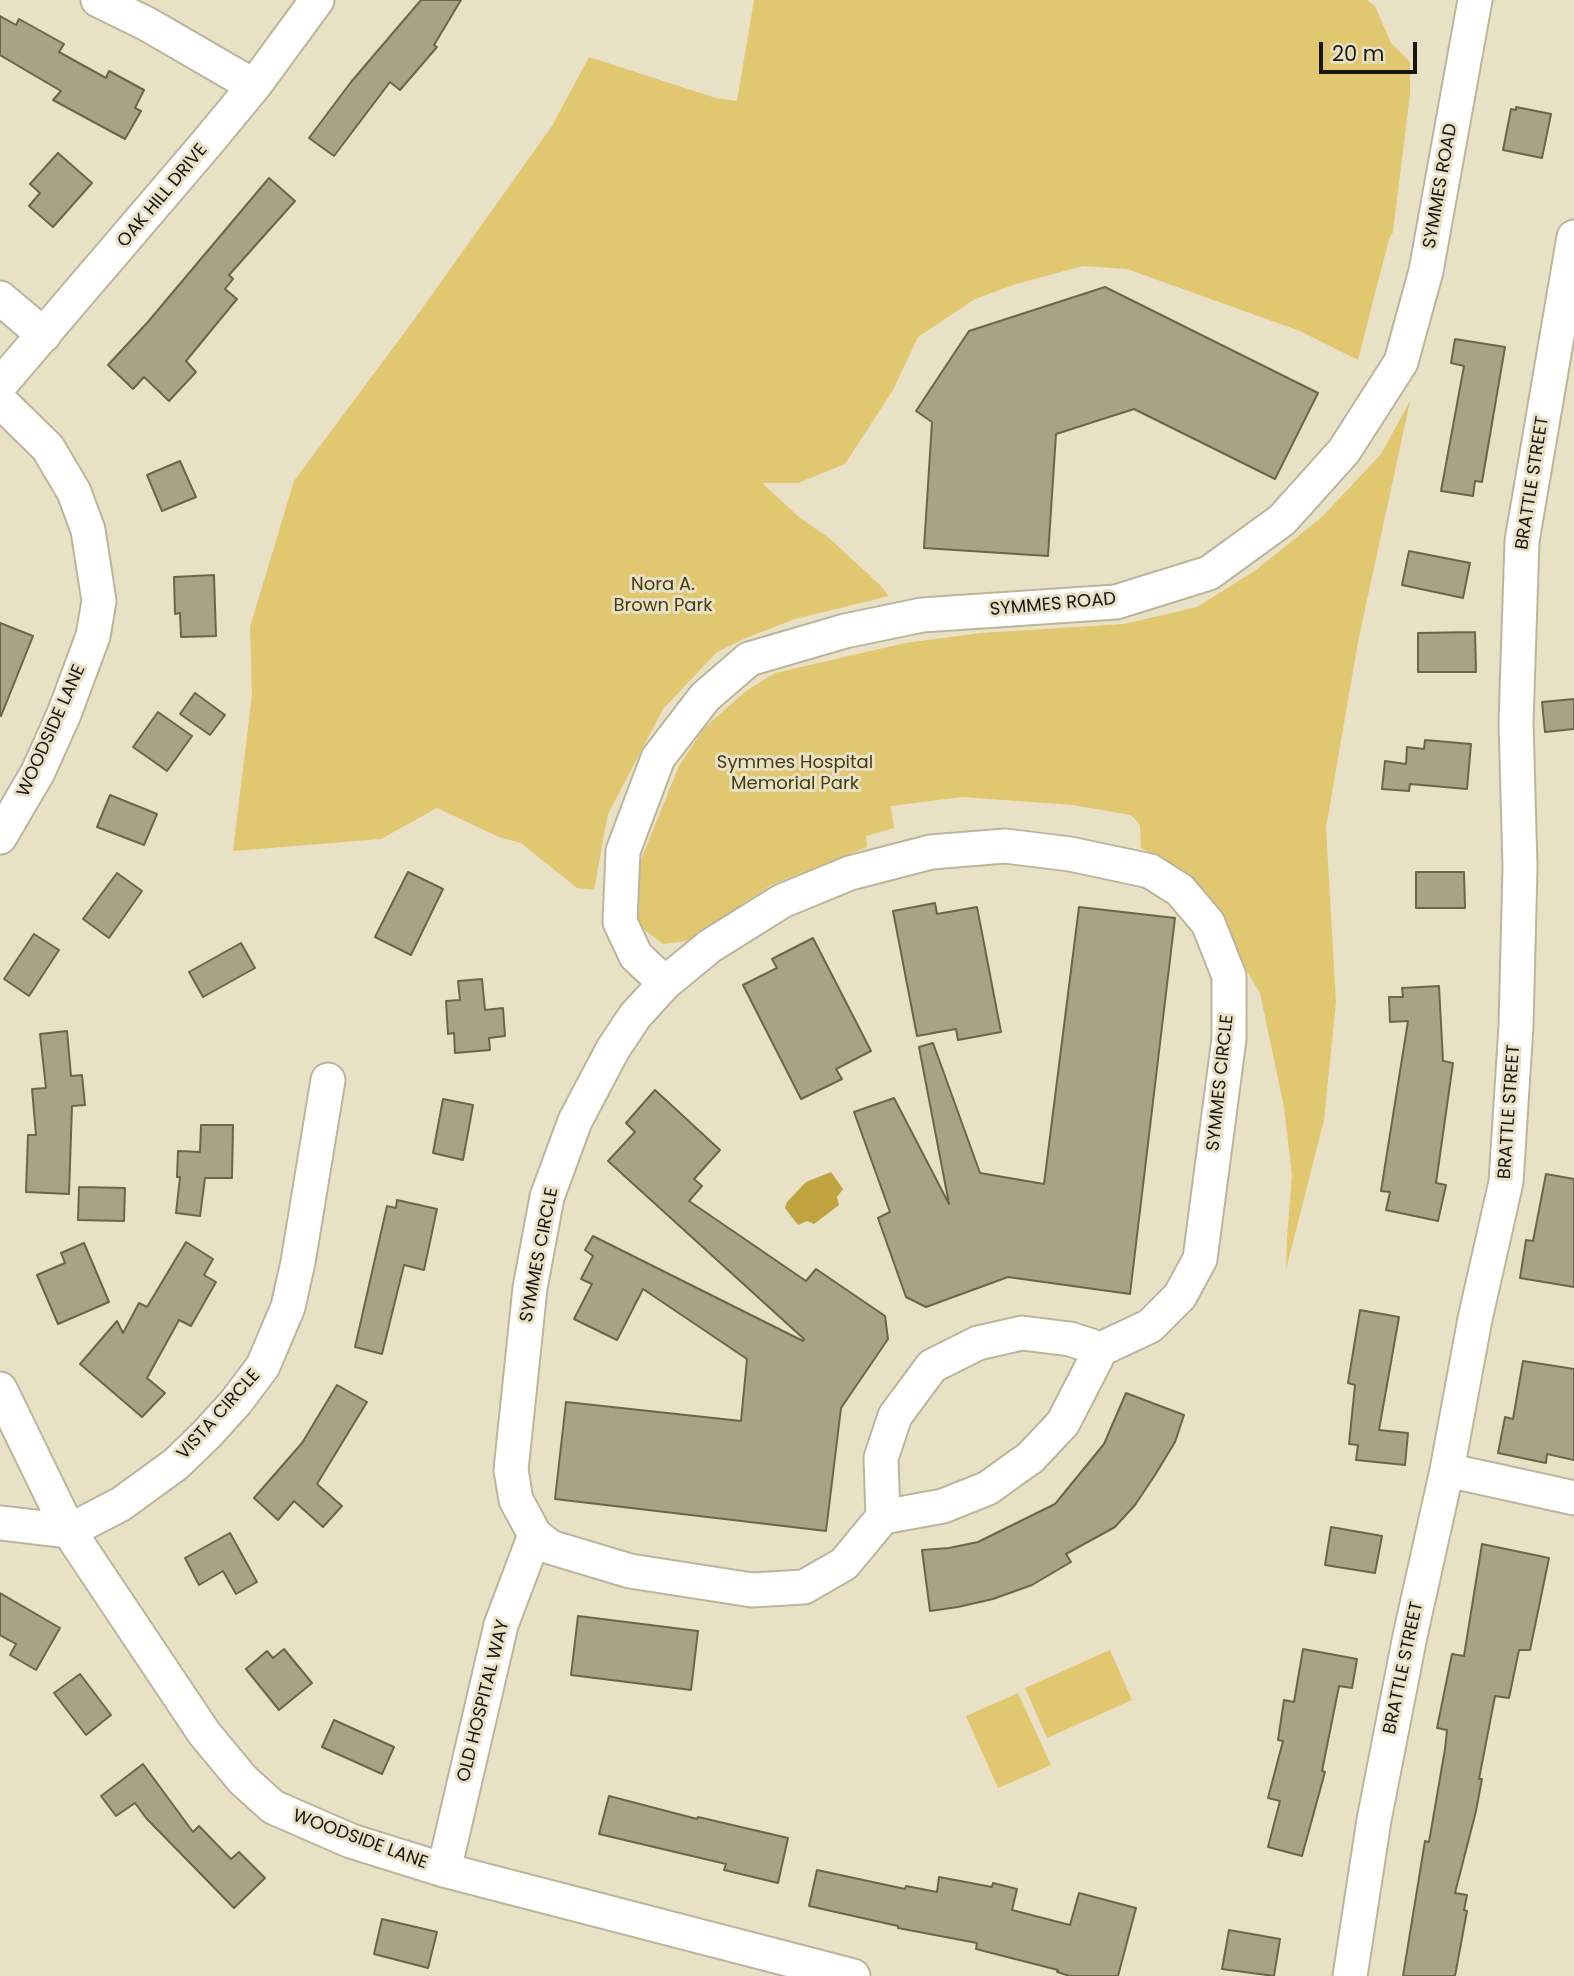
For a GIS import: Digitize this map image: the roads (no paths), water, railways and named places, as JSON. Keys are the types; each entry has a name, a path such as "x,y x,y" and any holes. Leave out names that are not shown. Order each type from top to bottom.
{"street":[{"path":"99,0 147,23 254,86"},
{"name":"OAK HILL DRIVE","path":"0,386 254,86 317,0"},
{"name":"SYMMES ROAD","path":"665,983 636,956 620,922 623,850 658,758 705,696 749,659 845,631 922,615 1116,602 1209,573 1282,520 1344,451 1401,362 1426,271 1475,0"},
{"name":"BRATTLE STREET","path":"1350,1976 1374,1820 1410,1636 1506,1182 1516,1026 1520,867 1517,722 1522,541 1574,237"},
{"path":"0,298 44,335"},
{"name":"WOODSIDE LANE","path":"0,401 48,448 74,492 88,530 99,601 93,636 64,714 38,772 0,837"},
{"name":"SYMMES CIRCLE","path":"535,1535 516,1500 511,1470 530,1288 547,1197 575,1121 612,1049 635,1016 665,983 710,946 782,901 850,873 931,852 1005,846 1070,854 1150,871 1180,890 1208,923 1229,976 1229,1039 1200,1259 1180,1296 1150,1326 1101,1349"},
{"name":"VISTA CIRCLE","path":"69,1531 121,1504 176,1464 236,1402 263,1366 288,1307 309,1205 328,1080"},
{"path":"535,1535 550,1547 630,1571 752,1590 804,1587 844,1564 883,1517 943,1506 988,1488 1030,1458 1063,1423 1101,1349 1070,1339 1022,1334 978,1343 932,1366 895,1416 881,1458 883,1517"},
{"name":"WOODSIDE LANE","path":"0,1389 69,1531 204,1733 232,1768 272,1807 319,1828 444,1870 853,1976"},
{"path":"1447,1470 1574,1498"},
{"path":"0,1523 69,1531"},
{"name":"OLD HOSPITAL WAY","path":"444,1870 500,1625 535,1535"}],"park label":[{"name":"Nora A. Brown Park","path":"663,595"},
{"name":"Symmes Hospital Memorial Park","path":"795,773"}]}
